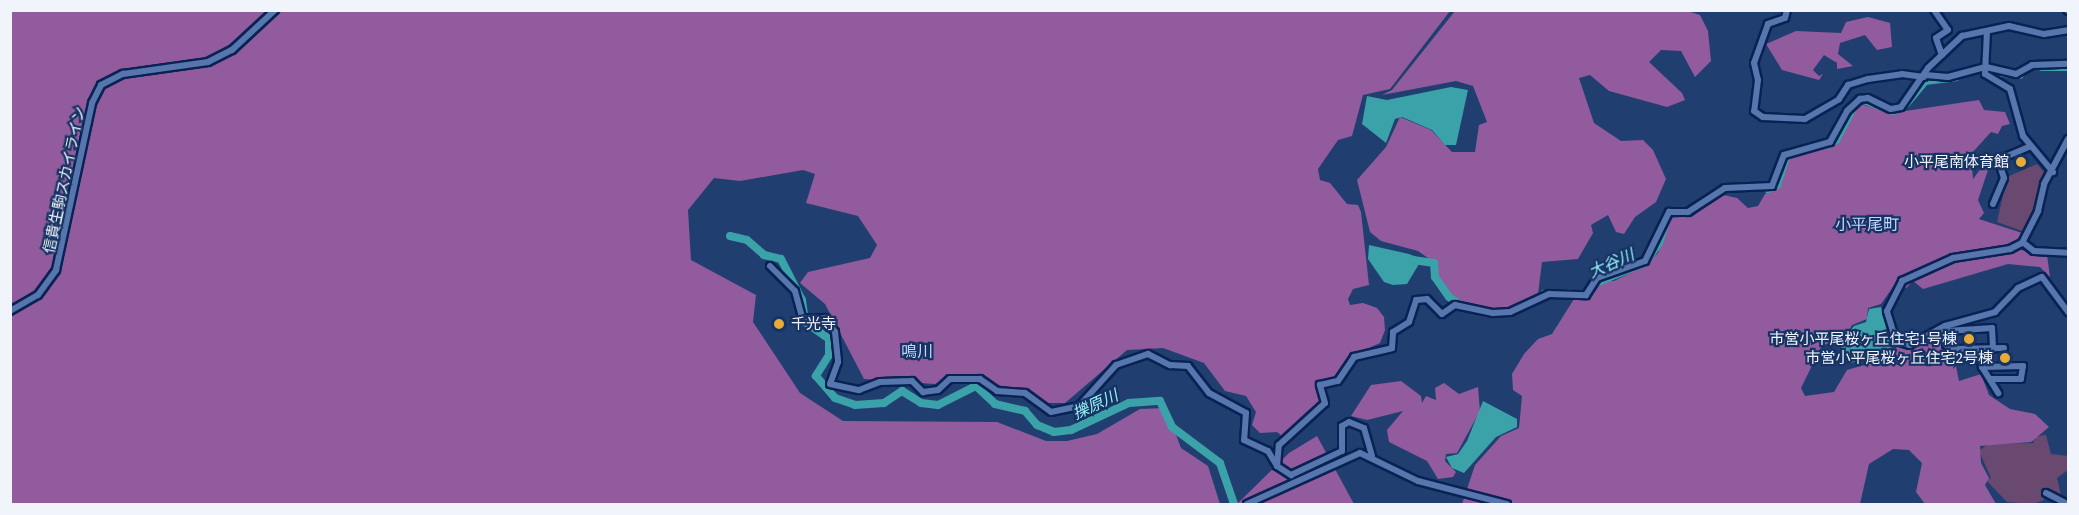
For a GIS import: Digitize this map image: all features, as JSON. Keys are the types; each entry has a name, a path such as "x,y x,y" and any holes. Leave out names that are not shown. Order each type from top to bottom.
{"street":[{"name":"信貴生駒スカイライン","path":"10,311 38,295 56,270 90,111 100,85 123,74 208,62 232,50 275,10"},
{"path":"1787,10 1785,18 1767,26 1754,63 1758,80 1754,111 1763,117 1804,119 1839,99 1845,87 1857,81 1902,74 1948,77 1986,69 2016,74 2032,65 2068,64"},
{"path":"1934,10 1948,30 1936,38 1942,55"},
{"path":"1277,466 1279,445 1325,403 1320,385 1338,381 1354,357 1392,348 1393,332 1408,322 1416,300 1427,299 1440,313 1455,305 1492,313 1510,312 1550,294 1586,295 1597,278 1645,261 1669,213 1688,212 1725,188 1772,186 1784,156 1830,142 1847,111 1860,99 1869,98 1897,109 1942,55 1962,36 2009,26 2044,34 2068,30"},
{"path":"1986,69 1987,31"},
{"path":"1986,69 2010,89 2015,120 2029,147 2053,172"},
{"path":"2018,250 2025,244 2044,184 2053,172 2068,139"},
{"path":"1993,204 2004,178 1998,160 2029,147"},
{"path":"2028,237 2010,249 1953,258 1904,278 1887,310 1896,340 1910,345 1945,326 1995,312 2018,288 2042,277 2068,312"},
{"path":"2025,244 2034,251 2068,253"},
{"path":"770,266 795,291 802,318 825,318 835,330 838,362 830,384 859,390 879,382 910,381 923,392 938,390 950,379 980,379 997,391 1025,393 1051,412 1079,406 1116,365 1148,354 1170,365 1188,366 1215,398 1244,411 1244,440 1268,451 1277,466 1290,476 1342,451 1342,426 1349,422 1365,428 1372,456"},
{"path":"1945,326 1940,336 1946,345 1980,349 2004,348"},
{"path":"1946,345 1947,331 1992,328 1993,349"},
{"path":"1980,349 1983,367 1998,393"},
{"path":"1983,367 2023,366 2021,379 1990,379"},
{"path":"1247,504 1350,456 1372,456 1418,481 1482,495 1507,504"},
{"path":"2046,493 2068,504"}],"shaded area":[{"path":"10,11 1450,11 1390,89 1363,95 1352,136 1338,140 1318,169 1320,180 1330,183 1347,204 1358,205 1361,212 1369,285 1353,289 1348,299 1350,305 1363,303 1377,308 1384,317 1385,330 1380,343 1355,354 1339,378 1318,383 1323,405 1283,437 1277,432 1260,433 1252,425 1256,412 1246,396 1225,391 1204,363 1163,348 1127,350 1065,403 1047,403 1029,392 962,377 935,384 864,379 825,304 800,283 808,272 870,258 877,245 858,216 806,203 815,174 803,170 740,181 714,178 688,210 691,260 756,295 753,322 800,393 843,421 997,422 1046,441 1067,441 1097,434 1140,409 1166,408 1181,448 1208,466 1220,504 11,504"},
{"path":"1455,11 1687,11 1700,15 1708,31 1711,61 1695,77 1681,51 1661,50 1649,62 1682,93 1685,100 1667,107 1609,91 1590,75 1579,78 1594,123 1621,141 1643,140 1653,150 1666,179 1656,202 1635,217 1624,234 1616,232 1608,215 1591,225 1593,233 1578,259 1542,262 1538,294 1515,306 1489,310 1458,303 1437,278 1435,263 1418,251 1381,241 1370,232 1357,180 1386,147 1400,117 1431,130 1452,152 1475,152 1479,125 1487,122 1473,86 1456,81 1382,95 1392,90"},
{"path":"1868,17 1890,23 1892,47 1877,50 1865,35 1840,43 1838,54 1853,66 1837,69 1837,63 1824,55 1813,70 1819,76 1823,74 1819,80 1782,70 1766,44 1796,31 1841,33 1846,22"},
{"path":"1451,87 1468,90 1456,145 1445,145 1432,130 1402,117 1395,119 1386,143 1362,124 1367,96 1387,100"},
{"path":"1979,100 1984,110 2005,112 2010,124 2002,126 1998,134 1991,132 1971,154 1973,179 1985,163 1990,164 1978,200 1984,213 1979,219 2022,233 2016,249 2047,255 2050,277 2040,267 2008,264 1923,289 1913,281 1906,288 1893,287 1881,304 1868,308 1867,319 1852,325 1844,340 1822,345 1801,388 1805,396 1834,392 1847,370 1895,356 1897,345 1913,347 1935,335 1955,361 1959,381 1981,374 1989,395 2010,409 2035,414 2049,427 2031,442 1980,446 1981,463 1989,478 1985,485 1996,504 1925,504 1916,492 1922,463 1909,450 1893,449 1869,464 1860,504 1462,504 1475,465 1501,436 1519,428 1522,396 1513,390 1512,374 1524,354 1538,339 1552,334 1574,299 1586,298 1604,280 1614,281 1646,265 1658,253 1670,218 1693,216 1719,194 1737,198 1748,208 1758,206 1765,194 1779,186 1790,155 1834,145 1860,104 1892,113"},
{"path":"2037,164 2045,173 2025,232 1997,222 2007,177"},
{"path":"1369,245 1422,259 1407,284 1393,285 1384,282 1368,259"},
{"path":"1881,307 1893,351 1850,363 1839,344 1854,326 1866,322 1869,309"},
{"path":"1401,381 1421,396 1422,403 1426,396 1436,400 1435,388 1444,383 1459,394 1478,387 1480,411 1457,453 1446,454 1445,461 1456,472 1453,477 1438,479 1427,461 1389,442 1387,430 1403,411 1367,420 1351,416 1371,385"},
{"path":"1483,401 1517,419 1517,427 1496,437 1464,473 1452,468 1446,457 1458,454 1467,441"},
{"path":"2046,435 2051,454 2068,456 2068,470 2057,478 2062,500 2047,490 2042,491 2044,500 2033,504 2007,502 1986,480 1991,478 1979,451 1988,444 2034,443 2032,437"},
{"path":"1317,436 1354,504 1237,504 1289,453"}],"waterway":[{"name":"大谷川","path":"2042,67 2068,67"},
{"name":"大谷川","path":"1979,70 2020,75"},
{"name":"大谷川","path":"1906,104 1925,81 1956,77"},
{"name":"大谷川","path":"1866,101 1893,111"},
{"name":"大谷川","path":"1827,145 1836,140 1855,105"},
{"name":"大谷川","path":"1768,189 1777,185 1785,161"},
{"name":"大谷川","path":"1593,284 1646,262 1659,243 1665,224"},
{"name":"擽原川","path":"730,236 747,240 764,255 781,259 802,300 805,322 829,339 829,355 816,376 835,398 855,405 884,403 902,391 921,403 938,405 976,386 995,404 1025,411 1037,425 1054,432 1071,430 1129,403 1160,401 1172,427 1220,463 1234,504"},
{"name":"大谷川","path":"1413,260 1434,263 1435,277 1449,297 1461,305"},
{"name":"大谷川","path":"1544,294 1570,293"}],"place":[{"name":"小平尾南体育館","path":"2021,162"},
{"name":"千光寺","path":"779,324"},
{"name":"市営小平尾桜ヶ丘住宅1号棟","path":"1969,339"},
{"name":"市営小平尾桜ヶ丘住宅2号棟","path":"2005,358"}],"district":[{"name":"小平尾町","path":"1867,224"},
{"name":"鳴川","path":"917,351"}]}
